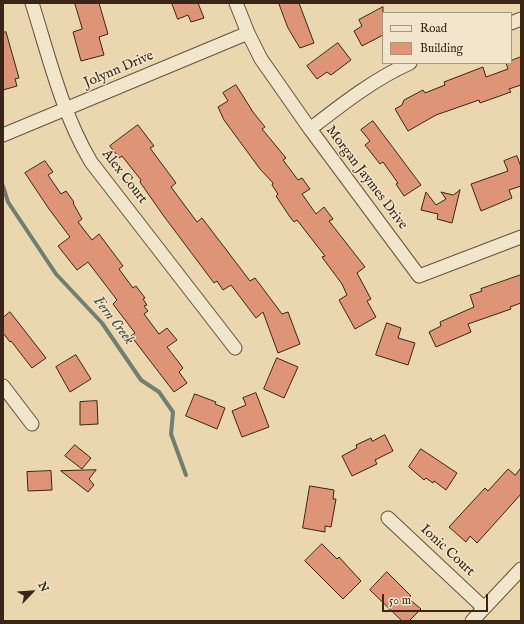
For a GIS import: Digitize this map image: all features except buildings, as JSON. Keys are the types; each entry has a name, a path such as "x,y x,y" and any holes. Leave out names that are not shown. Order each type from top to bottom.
{"street":[{"name":"Alex Court","path":"32,3 76,138 91,162 235,348"},
{"name":"Morgan Jaymes Drive","path":"236,3 248,33 261,59 310,129 419,276 521,237"},
{"name":"Jolynn Drive","path":"3,135 248,33"},
{"path":"310,129 341,105 382,78 408,64"},
{"path":"3,386 32,424"},
{"name":"Ionic Court","path":"388,518 484,608"},
{"path":"472,621 521,569"}],"waterway":[{"name":"Fern Creek","path":"3,186 8,202 56,274 102,323 141,380 159,392 173,412 171,434 186,475"}]}
